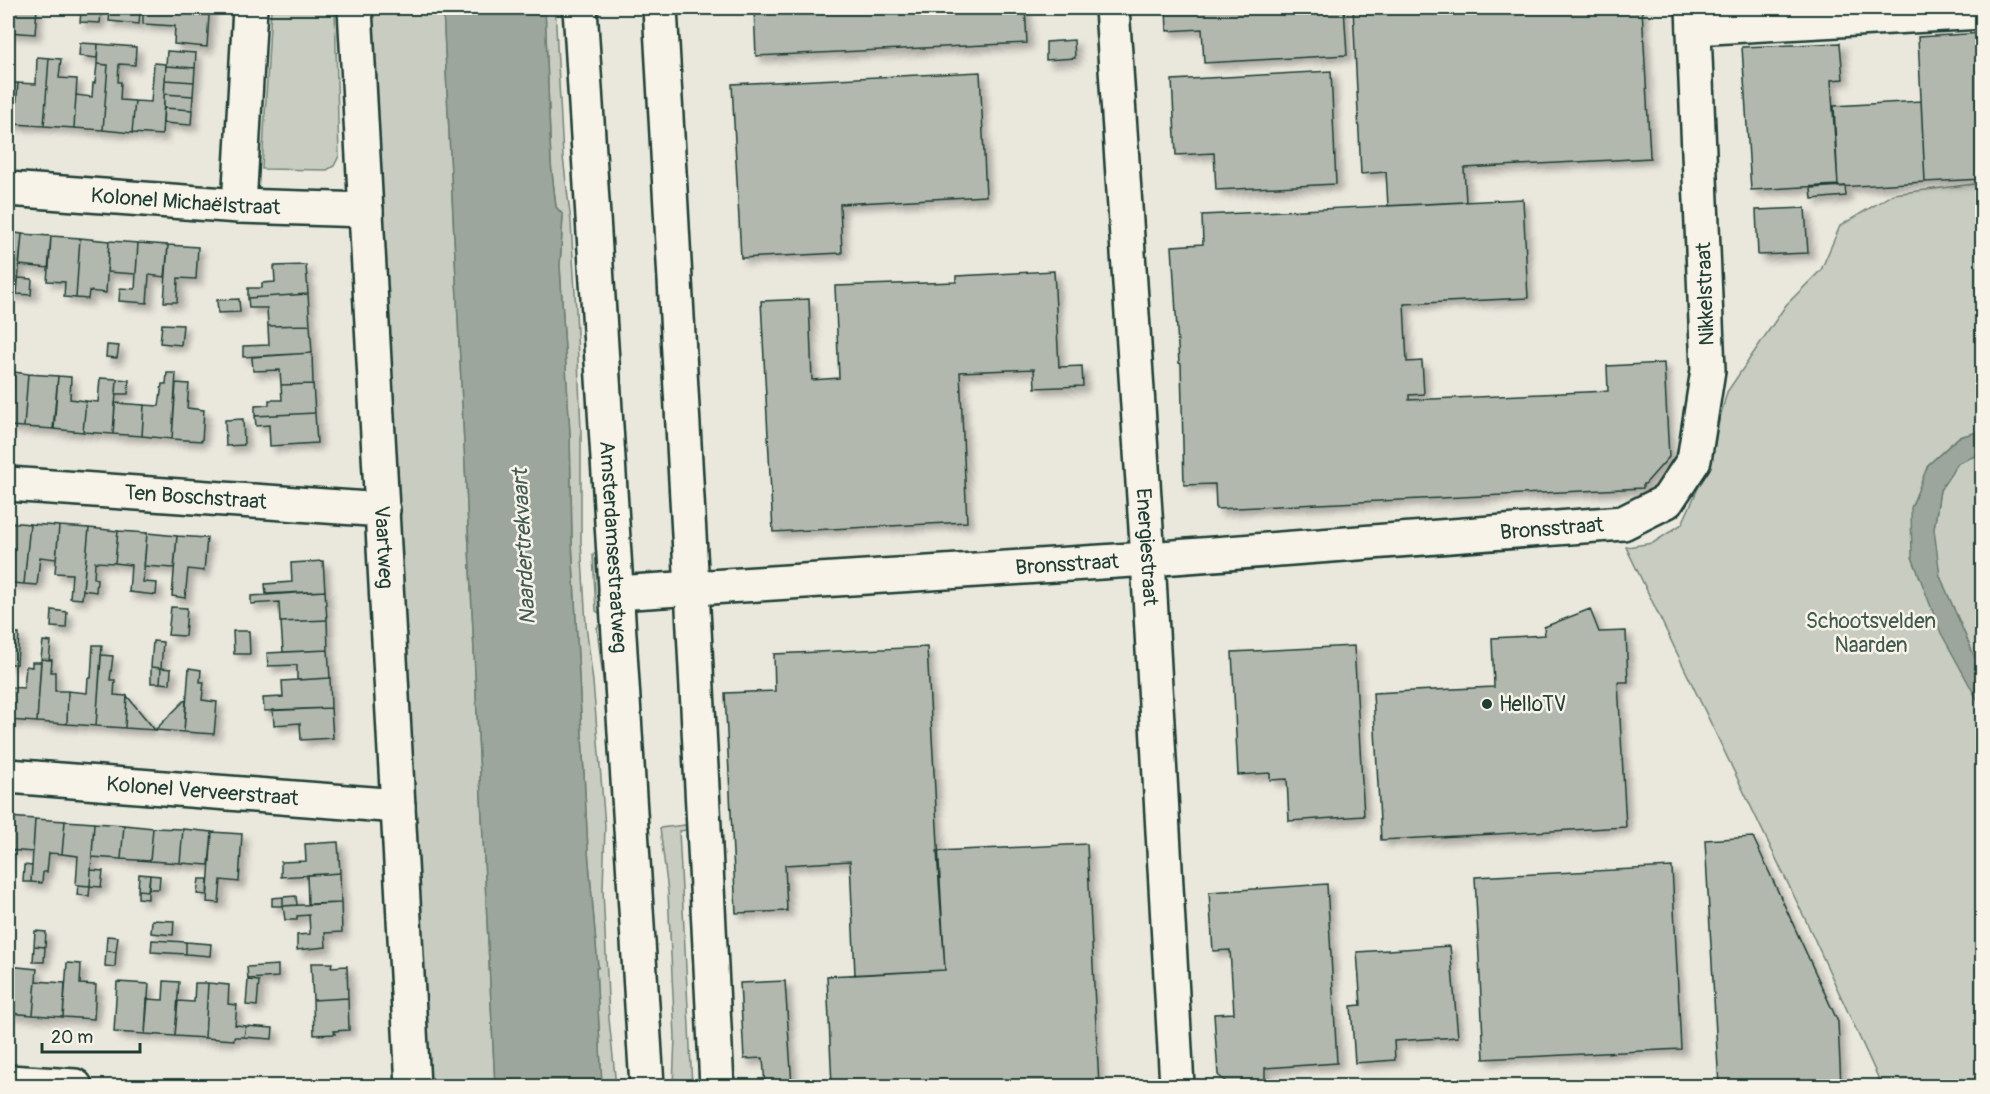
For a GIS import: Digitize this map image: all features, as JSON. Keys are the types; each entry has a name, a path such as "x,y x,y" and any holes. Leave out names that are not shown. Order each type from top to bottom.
{"street":[{"path":"239,206 250,8"},
{"name":"Vaartweg","path":"356,8 413,1086"},
{"name":"Amsterdamsestraatweg","path":"580,8 647,1086"},
{"path":"660,8 717,1086"},
{"name":"Energiestraat","path":"1112,8 1148,559 1178,1086"},
{"name":"Nikkelstraat","path":"1623,523 1667,501 1694,460 1708,370 1694,18 1983,12"},
{"name":"Kolonel Michaëlstraat","path":"8,189 239,206 366,210"},
{"name":"Ten Boschstraat","path":"8,484 382,510"},
{"name":"Bronsstraat","path":"616,592 1148,559 1623,523"},
{"name":"Kolonel Verveerstraat","path":"8,776 398,806"},
{"path":"8,1082 74,1086"}],"green space":[{"path":"271,8 335,8 339,156 334,166 327,170 262,169"},
{"path":"369,8 443,8 495,1086 430,1086 407,724"},
{"path":"545,8 555,8 563,157 571,222 581,431 581,541 586,625 605,826 603,890 609,1019 616,1086 602,1086 596,968 598,967 588,851 572,542 570,435 560,266 563,215 556,207 551,164"},
{"name":"Schootsvelden Naarden","path":"1982,183 1982,431 1959,437 1928,465 1934,529 1940,490 1958,463 1982,453 1982,1086 1882,1086 1807,923 1626,547 1653,543 1682,524 1705,473 1727,392 1786,305 1821,270 1840,226 1893,194"},
{"path":"598,551 604,614 596,611 593,555"},
{"path":"600,623 605,624 608,722 597,628"},
{"path":"685,825 687,830 679,831 692,1086 673,1086 675,1037 668,892 660,828"}],"water":[{"name":"Naardertrekvaart","path":"443,8 545,8 551,164 556,207 563,215 560,266 570,435 572,542 588,851 598,968 596,968 602,1086 495,1086"},
{"path":"1982,431 1982,453 1958,463 1940,490 1934,529 1940,576 1982,674 1982,708 1941,633 1912,557 1911,508 1928,465 1959,437"}],"building":[{"path":"8,8 37,8 35,34 8,32"},
{"path":"81,8 102,8 101,13 81,12"},
{"path":"144,8 210,8 209,15 143,11"},
{"path":"754,8 1025,8 1027,43 756,56"},
{"path":"1166,8 1344,8 1347,55 1204,63 1202,29 1167,31"},
{"path":"1353,8 1642,8 1651,158 1464,168 1466,202 1468,202 1388,206 1386,172 1361,174"},
{"path":"110,9 140,11 139,24 109,21"},
{"path":"143,11 209,15 207,47 174,44 175,26 143,24"},
{"path":"81,12 101,13 100,23 80,22"},
{"path":"1982,33 1982,179 1925,182 1918,37"},
{"path":"1074,40 1075,58 1046,60 1046,42"},
{"path":"80,43 98,44 97,58 79,56"},
{"path":"1840,43 1843,79 1831,80 1838,185 1751,190 1742,47"},
{"path":"98,44 136,47 135,65 119,64 118,82 121,82 120,100 135,101 132,133 103,130 108,65 97,64"},
{"path":"167,51 196,53 195,68 166,66"},
{"path":"37,57 49,58 44,126 15,124 18,83 36,84"},
{"path":"49,58 61,59 59,78 77,79 74,128 44,126"},
{"path":"154,63 166,64 162,135 132,133 135,101 151,102"},
{"path":"97,64 108,65 103,130 74,128 76,95 92,97"},
{"path":"166,66 195,68 194,82 165,80"},
{"path":"1331,71 1336,184 1216,190 1214,153 1176,155 1172,80"},
{"path":"980,72 986,196 840,204 842,253 741,258 732,84"},
{"path":"165,80 194,82 193,96 164,94"},
{"path":"8,83 18,83 15,124 8,123"},
{"path":"164,94 193,96 192,110 164,108"},
{"path":"1921,101 1925,182 1838,187 1834,106"},
{"path":"164,108 192,110 191,125 163,123"},
{"path":"1845,186 1846,196 1812,199 1811,188"},
{"path":"1523,199 1528,298 1404,304 1407,362 1422,361 1424,394 1409,395 1409,400 1608,391 1607,366 1664,363 1669,457 1643,484 1643,488 1216,509 1215,484 1184,485 1181,364 1179,363 1172,246 1203,244 1202,215"},
{"path":"1805,208 1808,253 1758,255 1756,210"},
{"path":"8,232 22,234 17,294 8,293"},
{"path":"22,234 51,236 49,268 19,265"},
{"path":"51,236 80,238 76,298 64,297 65,282 47,281"},
{"path":"80,238 109,241 106,293 89,291 88,299 76,298"},
{"path":"109,241 138,243 136,274 107,272"},
{"path":"138,243 168,245 165,277 149,275 147,303 119,301 120,288 135,289"},
{"path":"168,245 198,247 196,279 178,278 177,302 164,302"},
{"path":"306,265 308,294 248,298 248,288 262,288 262,283 275,282 274,266"},
{"path":"1054,271 1059,367 1082,366 1083,386 1035,388 1034,369 960,372 967,522 773,532 761,301 809,299 812,380 839,378 835,286 956,282 956,276"},
{"path":"18,278 32,279 31,295 17,294"},
{"path":"308,294 310,325 268,326 267,308 249,308 248,298"},
{"path":"239,299 240,312 218,313 217,300"},
{"path":"162,324 183,325 181,345 160,343"},
{"path":"310,325 312,353 243,357 243,346 269,345 268,326"},
{"path":"107,345 119,346 117,358 106,357"},
{"path":"312,353 313,384 281,385 280,370 253,371 252,357"},
{"path":"14,372 28,374 24,427 8,426 8,395 12,395"},
{"path":"167,373 176,373 172,439 142,436 144,405 159,406 162,384 166,384"},
{"path":"28,374 58,376 54,429 24,427"},
{"path":"58,376 71,377 70,399 86,401 83,432 53,429"},
{"path":"100,378 117,379 113,434 83,432 86,401 98,402"},
{"path":"117,379 129,380 128,394 116,394"},
{"path":"176,383 189,384 187,408 204,410 202,441 172,439"},
{"path":"313,384 315,413 255,416 255,406 269,405 269,400 282,400 281,385"},
{"path":"115,403 144,405 142,436 113,434"},
{"path":"315,413 317,443 270,446 269,425 256,426 255,416"},
{"path":"243,419 244,445 226,446 225,420"},
{"path":"8,522 30,524 24,584 11,583 13,555 8,555"},
{"path":"30,524 59,526 56,559 40,557 37,585 24,584"},
{"path":"59,526 89,528 82,599 70,598 72,574 55,573"},
{"path":"89,528 118,531 115,563 95,562 96,592 83,590"},
{"path":"118,531 147,533 143,582 157,583 156,595 129,592 131,565 115,563"},
{"path":"147,533 177,536 174,568 144,566"},
{"path":"177,536 207,538 204,571 188,569 185,598 172,596"},
{"path":"323,561 325,591 266,594 265,584 292,582 291,563"},
{"path":"325,591 327,620 280,622 279,602 251,604 251,596"},
{"path":"171,607 187,608 185,636 168,635"},
{"path":"1590,609 1599,632 1626,631 1628,682 1618,682 1626,827 1381,840 1373,693 1494,687 1492,638 1545,635 1544,627"},
{"path":"52,610 67,612 66,628 51,627"},
{"path":"327,620 328,650 283,652 281,622"},
{"path":"233,631 249,631 250,654 234,654"},
{"path":"8,633 19,634 17,664 8,664"},
{"path":"43,641 51,642 49,660 41,659"},
{"path":"153,641 163,642 161,668 151,667"},
{"path":"93,645 102,645 96,726 67,724 68,691 87,693 88,678 91,678"},
{"path":"1354,646 1364,816 1289,821 1287,779 1270,780 1270,773 1238,775 1232,652"},
{"path":"927,647 945,970 855,975 850,861 785,865 787,911 736,913 725,693 775,691 774,654"},
{"path":"328,650 330,678 297,680 297,665 268,666 267,653"},
{"path":"101,655 113,656 110,680 115,680 114,695 127,696 125,728 96,726"},
{"path":"41,659 52,660 51,672 55,672 55,691 68,691 67,724 37,722"},
{"path":"32,662 41,662 37,722 8,720 8,687 24,688 26,666 32,667"},
{"path":"151,667 161,668 160,683 151,683"},
{"path":"161,668 171,669 170,684 160,683"},
{"path":"189,668 201,670 200,682 204,682 202,700 217,702 214,734 184,732"},
{"path":"330,678 331,708 264,711 263,698 283,697 282,681"},
{"path":"127,696 155,730 125,728"},
{"path":"186,699 184,732 155,730"},
{"path":"331,708 333,738 301,740 300,723 274,725 273,710"},
{"path":"8,817 35,819 33,852 8,850"},
{"path":"35,819 65,821 62,854 49,853 47,872 43,872 42,883 31,882"},
{"path":"65,821 94,823 90,886 76,885 78,856 62,854"},
{"path":"94,823 124,825 121,859 92,857"},
{"path":"124,825 153,828 150,861 121,859"},
{"path":"153,828 183,829 180,863 150,861"},
{"path":"183,829 212,832 209,865 180,863"},
{"path":"212,832 242,834 239,882 221,880 219,903 207,902"},
{"path":"1753,837 1838,1022 1841,1086 1719,1086 1705,840"},
{"path":"338,842 340,873 281,877 281,862 306,861 305,844"},
{"path":"1087,844 1099,1086 832,1086 827,976 945,970 937,851"},
{"path":"24,865 32,866 31,882 23,882"},
{"path":"1672,867 1681,1049 1484,1059 1475,877"},
{"path":"91,870 103,871 101,887 90,886"},
{"path":"340,873 341,903 308,904 307,875"},
{"path":"139,874 150,875 148,891 138,890"},
{"path":"150,875 160,876 159,889 149,889"},
{"path":"199,879 208,879 207,895 197,894"},
{"path":"1327,884 1337,1063 1265,1068 1265,1086 1230,1086 1218,1075 1214,1014 1234,1013 1230,950 1213,951 1209,892"},
{"path":"78,885 90,886 89,896 77,895"},
{"path":"138,890 148,891 148,899 138,898"},
{"path":"296,896 297,905 283,906 283,897"},
{"path":"283,897 283,906 272,906 272,898"},
{"path":"341,903 342,932 325,933 326,947 297,950 297,935 310,934 309,915 297,916 297,920 285,920 283,906"},
{"path":"152,920 174,921 173,935 151,933"},
{"path":"35,931 46,932 45,947 34,946"},
{"path":"107,936 118,937 116,952 106,951"},
{"path":"152,940 186,942 186,954 151,952"},
{"path":"186,942 211,944 210,956 186,954"},
{"path":"34,946 45,947 44,962 33,962"},
{"path":"1450,946 1458,1037 1394,1041 1395,1060 1355,1063 1351,1006 1361,1005 1357,952"},
{"path":"106,951 116,952 115,967 105,966"},
{"path":"67,963 81,964 80,984 96,985 94,1019 63,1017"},
{"path":"311,963 332,963 331,967 347,966 348,998 313,1000"},
{"path":"278,965 278,977 248,979 247,967"},
{"path":"8,966 37,969 33,1015 8,1013"},
{"path":"248,980 259,981 257,1006 246,1005"},
{"path":"36,981 65,983 63,1017 33,1015"},
{"path":"164,981 179,982 175,1036 145,1034 147,999 163,1000"},
{"path":"785,981 792,1086 765,1086 763,1058 744,1059 740,983"},
{"path":"117,982 149,984 145,1034 114,1032"},
{"path":"195,983 208,983 205,1038 175,1036 178,1001 194,1002"},
{"path":"208,983 229,985 228,1004 237,1005 235,1025 246,1026 244,1037 234,1037 234,1040 205,1038"},
{"path":"348,998 349,1030 334,1031 335,1034 314,1035 313,1000"},
{"path":"246,1026 273,1028 272,1039 244,1037"}],"place":[{"name":"HelloTV","path":"1487,704"}]}
